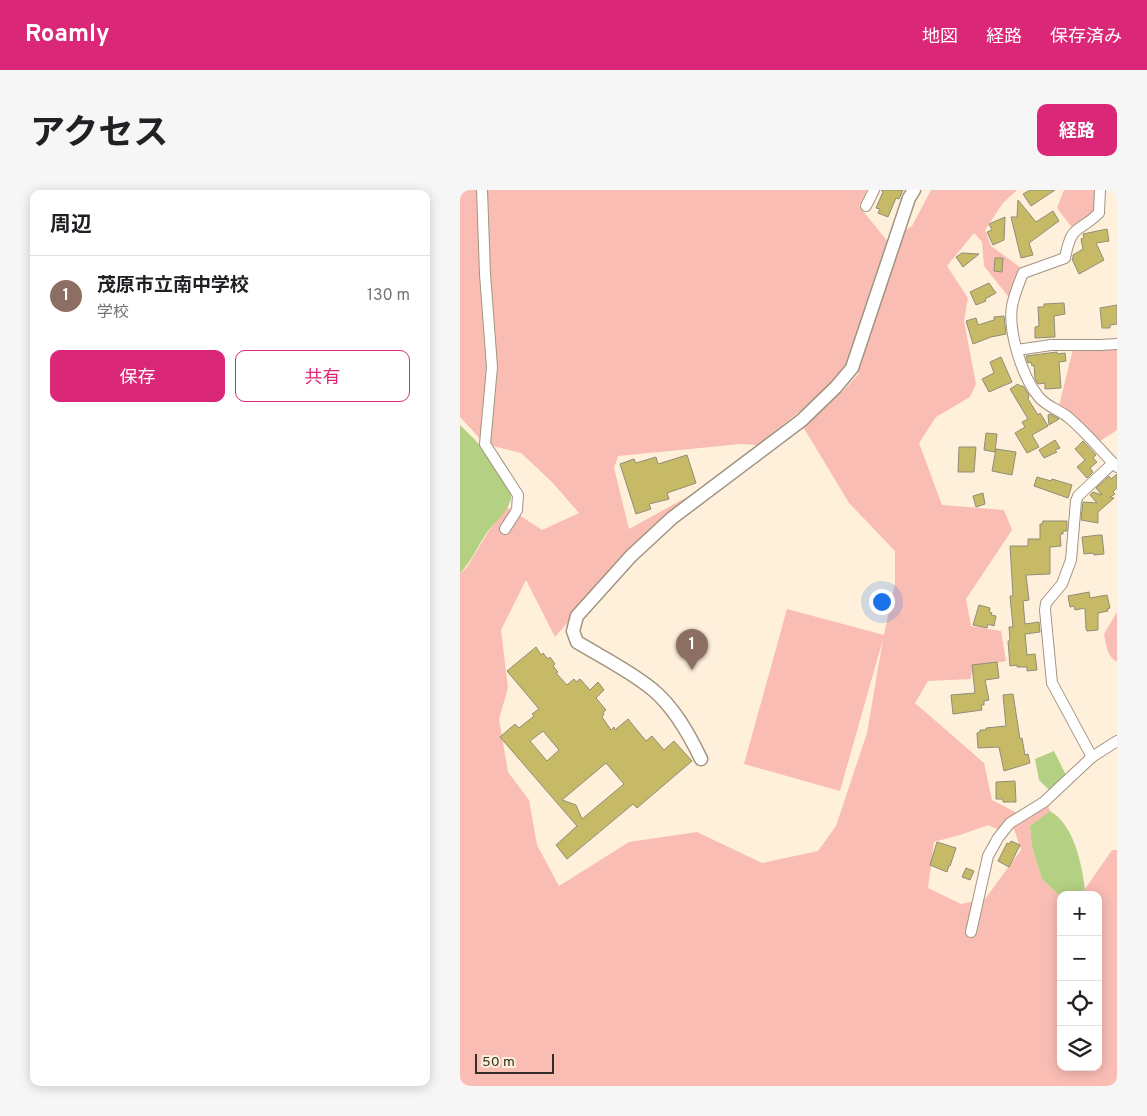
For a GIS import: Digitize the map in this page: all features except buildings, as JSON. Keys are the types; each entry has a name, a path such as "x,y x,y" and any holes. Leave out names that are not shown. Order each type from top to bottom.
{"street":[{"path":"482,190 485,274 492,367 485,444 518,495 518,510 505,528"},
{"path":"866,206 874,190"},
{"path":"701,759 688,734 672,710 653,690 577,642 573,631 577,616 631,556 672,518 802,420 836,387 852,368 909,198 914,190"},
{"path":"1092,757 1052,683 1045,610 1046,603 1062,584 1071,560 1078,496 1115,465 1068,417 1039,398 1025,377 1017,350 1012,307 1023,273 1065,258 1068,240 1073,232 1099,213 1100,190"},
{"path":"1017,350 1051,345 1117,344"},
{"path":"971,932 988,856 998,838 1010,823 1044,802 1092,757 1117,741"}],"shaded area":[{"path":"460,190 867,190 859,206 888,242 912,226 931,190 1017,190 1003,203 985,230 991,246 1021,268 1011,300 984,266 982,242 974,233 947,266 968,298 964,321 976,384 970,397 936,417 919,443 942,505 1004,510 1012,530 966,599 971,626 1001,631 1006,661 972,667 971,679 928,681 915,703 984,763 992,800 1019,814 999,830 988,825 934,842 928,888 961,904 985,899 1021,850 1013,826 1047,803 1050,811 1030,826 1032,847 1042,879 1057,893 1057,1071 1102,1071 1102,891 1082,891 1112,850 1117,850 1117,1086 460,1086 460,573 467,567 488,532 507,507 542,530 579,513 552,482 521,453 485,444 460,417","holes":["852,359 859,373 844,390 802,425 849,503 895,551 895,583 884,635 787,609 744,764 840,791 883,639 867,733 836,826 818,851 762,863 697,832 629,842 559,886 537,845 529,800 508,772 499,719 508,688 501,630 526,580 555,637 638,541 707,486 629,529 614,468 618,456 741,444 757,445 832,386"]},
{"path":"1064,190 1098,190 1097,211 1073,229 1057,208"},
{"path":"1117,348 1117,430 1100,441 1059,406 1073,349"},
{"path":"460,425 477,442 510,487 511,497 506,510 488,531 460,573"},
{"path":"1117,612 1117,662 1109,653 1104,634"},
{"path":"1054,751 1067,777 1051,792 1039,780 1035,759"},
{"path":"1050,811 1058,817 1071,835 1079,857 1085,890 1057,891 1057,893 1042,879 1032,847 1030,826"}],"place":[{"name":"茂原市立南中学校","path":"692,670"}]}
